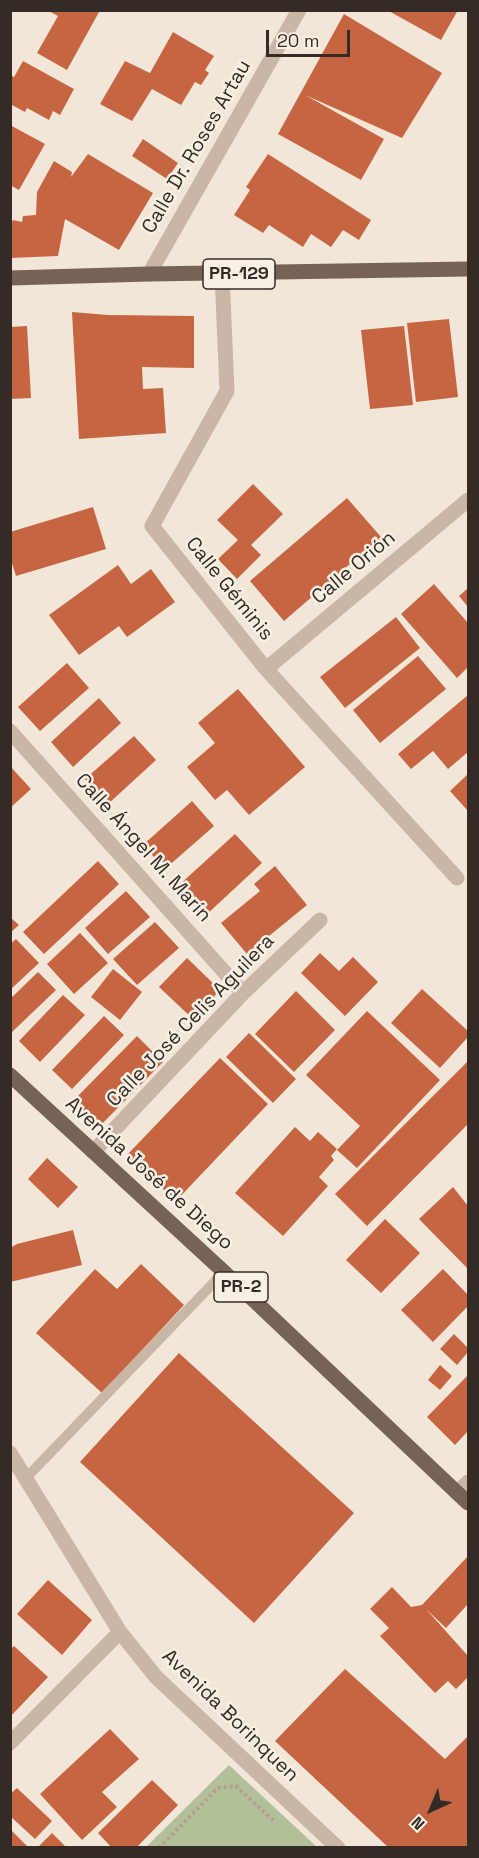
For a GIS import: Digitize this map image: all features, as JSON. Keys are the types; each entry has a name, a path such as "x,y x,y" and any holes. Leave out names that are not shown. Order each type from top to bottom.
{"main road":[{"name":"PR-129","path":"10,278 468,269"},
{"name":"Avenida José de Diego","path":"10,1076 465,1492"}],"street":[{"name":"Calle Dr. Roses Artau","path":"149,274 299,10"},
{"name":"Calle Géminis","path":"222,274 227,391 152,526 267,669 457,878"},
{"name":"Calle Orión","path":"267,669 468,500"},
{"name":"Calle Ángel M. Marín","path":"10,731 243,993"},
{"name":"Calle José Celis Aguilera","path":"93,1152 243,993 320,920"},
{"name":"Avenida Borinquen","path":"10,1453 120,1632 156,1677 338,1848"},
{"path":"10,1743 120,1632"}],"lane":[{"path":"26,1478 224,1272"}],"path":[{"path":"159,1848 218,1788 236,1786 276,1823"}],"green space":[{"path":"229,1765 317,1847 146,1847"}],"building":[{"path":"47,10 95,10 99,12 67,70 37,53 58,16"},
{"path":"387,10 458,10 441,40"},
{"path":"344,14 442,73 402,138 305,95 384,139 361,180 278,134"},
{"path":"173,32 214,56 205,70 209,73 201,85 195,82 181,105 152,89 132,121 100,104 125,61 150,73"},
{"path":"23,61 74,89 60,115 53,111 49,120 27,108 25,112 10,104 10,75 14,77"},
{"path":"10,125 45,144 19,190 10,185"},
{"path":"143,139 178,163 167,179 132,156"},
{"path":"88,154 153,193 119,250 65,219 58,256 10,258 10,227 13,220 22,222 23,216 36,215 37,192 54,161 72,172 71,177"},
{"path":"268,154 371,220 359,240 343,230 331,247 311,234 303,247 269,225 263,233 234,215 250,190 246,187"},
{"path":"72,312 108,315 194,316 194,368 142,367 143,389 163,388 166,433 79,439"},
{"path":"449,319 458,397 416,402 407,323"},
{"path":"27,326 31,398 10,399 10,327"},
{"path":"404,326 413,405 370,409 361,330"},
{"path":"253,484 283,514 251,545 261,555 237,579 218,559 238,540 217,520"},
{"path":"347,498 381,537 284,621 250,581"},
{"path":"93,507 106,549 16,576 10,557 10,532"},
{"path":"118,565 131,584 151,569 175,602 127,637 119,626 79,655 49,615"},
{"path":"434,584 468,623 468,667 457,678 401,614"},
{"path":"468,588 468,607 459,596"},
{"path":"396,617 420,648 345,708 320,677"},
{"path":"418,656 446,689 380,743 353,710"},
{"path":"67,663 89,688 40,731 18,707"},
{"path":"238,689 305,767 249,815 227,790 215,800 187,767 215,743 198,723"},
{"path":"468,695 468,752 448,769 433,751 411,769 398,754"},
{"path":"99,698 121,723 73,767 51,742"},
{"path":"134,736 156,760 108,804 85,779"},
{"path":"10,766 31,789 10,808"},
{"path":"468,774 468,811 450,791"},
{"path":"192,801 214,826 165,869 143,845"},
{"path":"235,834 262,863 205,916 178,886"},
{"path":"98,861 119,884 44,954 23,932"},
{"path":"275,866 307,905 247,954 221,923 260,891 254,884"},
{"path":"126,891 150,917 108,954 85,928"},
{"path":"10,917 19,925 10,933"},
{"path":"155,922 179,948 137,985 113,959"},
{"path":"80,933 108,963 74,994 47,964"},
{"path":"16,939 39,963 10,990 10,944"},
{"path":"320,953 339,971 353,957 378,982 345,1016 301,973"},
{"path":"187,958 220,990 193,1019 159,987"},
{"path":"113,969 142,992 120,1020 91,997"},
{"path":"38,972 56,990 10,1034 10,999"},
{"path":"422,989 468,1031 468,1037 440,1068 391,1023"},
{"path":"296,991 335,1030 294,1072 255,1034"},
{"path":"63,995 85,1015 40,1062 19,1041"},
{"path":"367,1011 440,1080 357,1168 337,1150 360,1126 306,1075"},
{"path":"104,1016 124,1035 72,1089 52,1070"},
{"path":"249,1033 296,1079 273,1103 226,1057"},
{"path":"137,1036 163,1062 97,1129 71,1103"},
{"path":"220,1058 268,1104 176,1201 127,1155"},
{"path":"468,1061 468,1124 367,1226 335,1194"},
{"path":"295,1127 310,1141 318,1132 337,1149 331,1156 334,1160 319,1177 328,1186 283,1236 235,1193"},
{"path":"47,1158 78,1187 58,1208 28,1179"},
{"path":"453,1187 468,1206 468,1269 419,1219"},
{"path":"385,1219 420,1253 381,1293 346,1260"},
{"path":"73,1230 82,1265 10,1282 10,1248 17,1244"},
{"path":"141,1264 184,1305 102,1393 36,1333 95,1269 117,1289"},
{"path":"443,1269 468,1295 468,1306 433,1342 401,1310"},
{"path":"454,1334 468,1348 468,1352 457,1365 440,1349"},
{"path":"179,1353 354,1513 254,1623 80,1462"},
{"path":"440,1365 452,1376 440,1390 428,1380"},
{"path":"468,1375 468,1431 455,1445 427,1417"},
{"path":"468,1556 468,1604 446,1628 426,1609 468,1656 468,1677 456,1689 448,1681 435,1693 380,1636 389,1628 370,1609 392,1587 411,1607 422,1605"},
{"path":"48,1580 92,1620 62,1655 17,1614"},
{"path":"14,1646 48,1677 10,1717 10,1650"},
{"path":"345,1669 445,1759 468,1736 468,1848 389,1848 275,1741"},
{"path":"110,1729 139,1759 102,1792 117,1807 82,1840 40,1794"},
{"path":"152,1780 178,1805 136,1848 112,1848 98,1833"},
{"path":"17,1788 52,1821 35,1839 10,1816 10,1794"},
{"path":"10,1829 29,1848 10,1848"},
{"path":"52,1833 67,1848 39,1846"}]}
